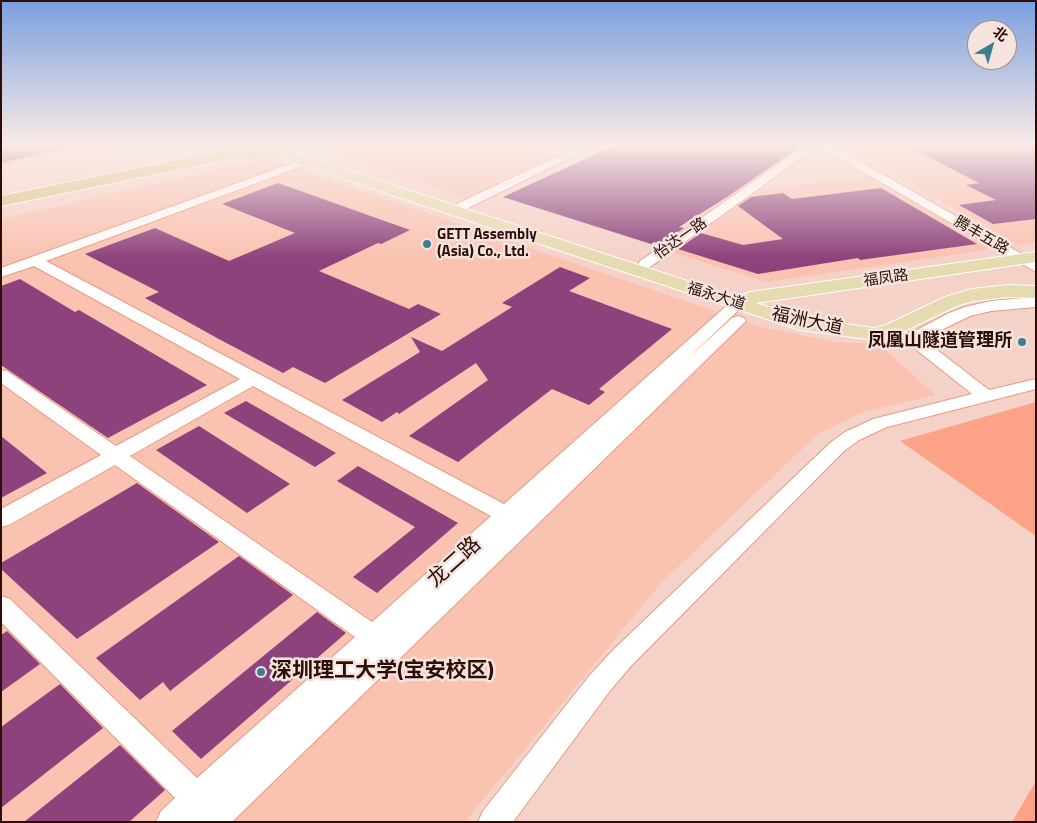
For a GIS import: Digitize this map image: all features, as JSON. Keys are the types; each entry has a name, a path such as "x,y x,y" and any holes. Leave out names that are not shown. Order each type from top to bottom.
{"highway":[{"path":"1,191 48,182"},
{"path":"1,201 83,182"}],"main road":[{"name":"福永大道","path":"372,182 686,277 746,304"},
{"name":"福永大道","path":"383,182 746,304"},
{"name":"福凤路","path":"746,304 817,289 1032,263"},
{"name":"福凤路","path":"746,304 779,307 1032,263"},
{"path":"686,277 717,284 756,288 817,289"},
{"name":"福洲大道","path":"746,304 789,321 849,332 874,334 904,330 952,301 972,295 1008,291 1036,292"}],"street":[{"path":"1,273 249,182"},
{"path":"458,208 512,182"},
{"name":"怡达一路","path":"645,264 760,182"},
{"name":"腾丰五路","path":"890,182 1032,263"},
{"path":"35,261 515,520"},
{"path":"904,330 991,306 1036,302"},
{"name":"龙二路","path":"172,822 203,810 746,304"},
{"path":"904,330 986,397"},
{"path":"1,375 383,643"},
{"path":"1,519 253,379"},
{"path":"494,822 599,684 622,658 837,447 852,436 880,423 1036,384"},
{"path":"1,606 203,810"}],"shaded area":[{"path":"160,182 338,182 762,327 835,342 879,344 935,395 863,412 818,434 660,584 465,822 1,822 1,219"},
{"path":"417,182 499,182 466,198"},
{"path":"821,182 877,182 993,249 767,282 670,252 764,189"},
{"path":"908,182 1036,182 1036,242 1018,245"},
{"path":"1036,402 1036,536 900,441"},
{"path":"1036,781 1036,822 1012,822"}],"building":[{"path":"535,182 748,182 679,227 684,228 661,244 654,242 651,244 503,197"},
{"path":"1036,182 1036,219 993,224 959,205 996,200 966,185 979,183"},
{"path":"278,183 410,230 319,271 409,309 418,304 441,314 325,383 293,367 283,373 217,338 145,298 159,292 85,254 155,228 229,261 295,233 222,204"},
{"path":"881,188 977,244 860,260 858,258 758,274 678,249 701,233 743,245 783,239 738,206 751,197 783,193 792,199"},
{"path":"560,267 590,278 569,291 672,329 599,389 605,392 589,405 552,389 458,462 409,436 488,380 476,363 399,414 397,412 382,422 342,400 420,352 411,337 442,351 512,307 502,303"},
{"path":"20,279 75,312 79,310 207,385 108,438 1,365 1,286"},
{"path":"246,401 336,453 315,467 224,413"},
{"path":"199,426 290,484 247,513 156,450"},
{"path":"1,436 47,473 1,498"},
{"path":"358,466 458,523 377,593 353,577 415,527 337,481"},
{"path":"137,483 219,542 77,639 1,569 1,563"},
{"path":"239,556 293,595 170,691 163,682 140,700 96,658"},
{"path":"317,612 346,633 201,759 172,731"},
{"path":"7,631 40,664 1,692 1,635"},
{"path":"60,684 103,728 1,808 1,727"},
{"path":"120,745 165,790 129,822 24,822"}],"place":[{"name":"GETT Assembly (Asia) Co., Ltd.","path":"427,244"},
{"name":"凤凰山隧道管理所","path":"1022,342"},
{"name":"深圳理工大学(宝安校区)","path":"261,672"}]}
